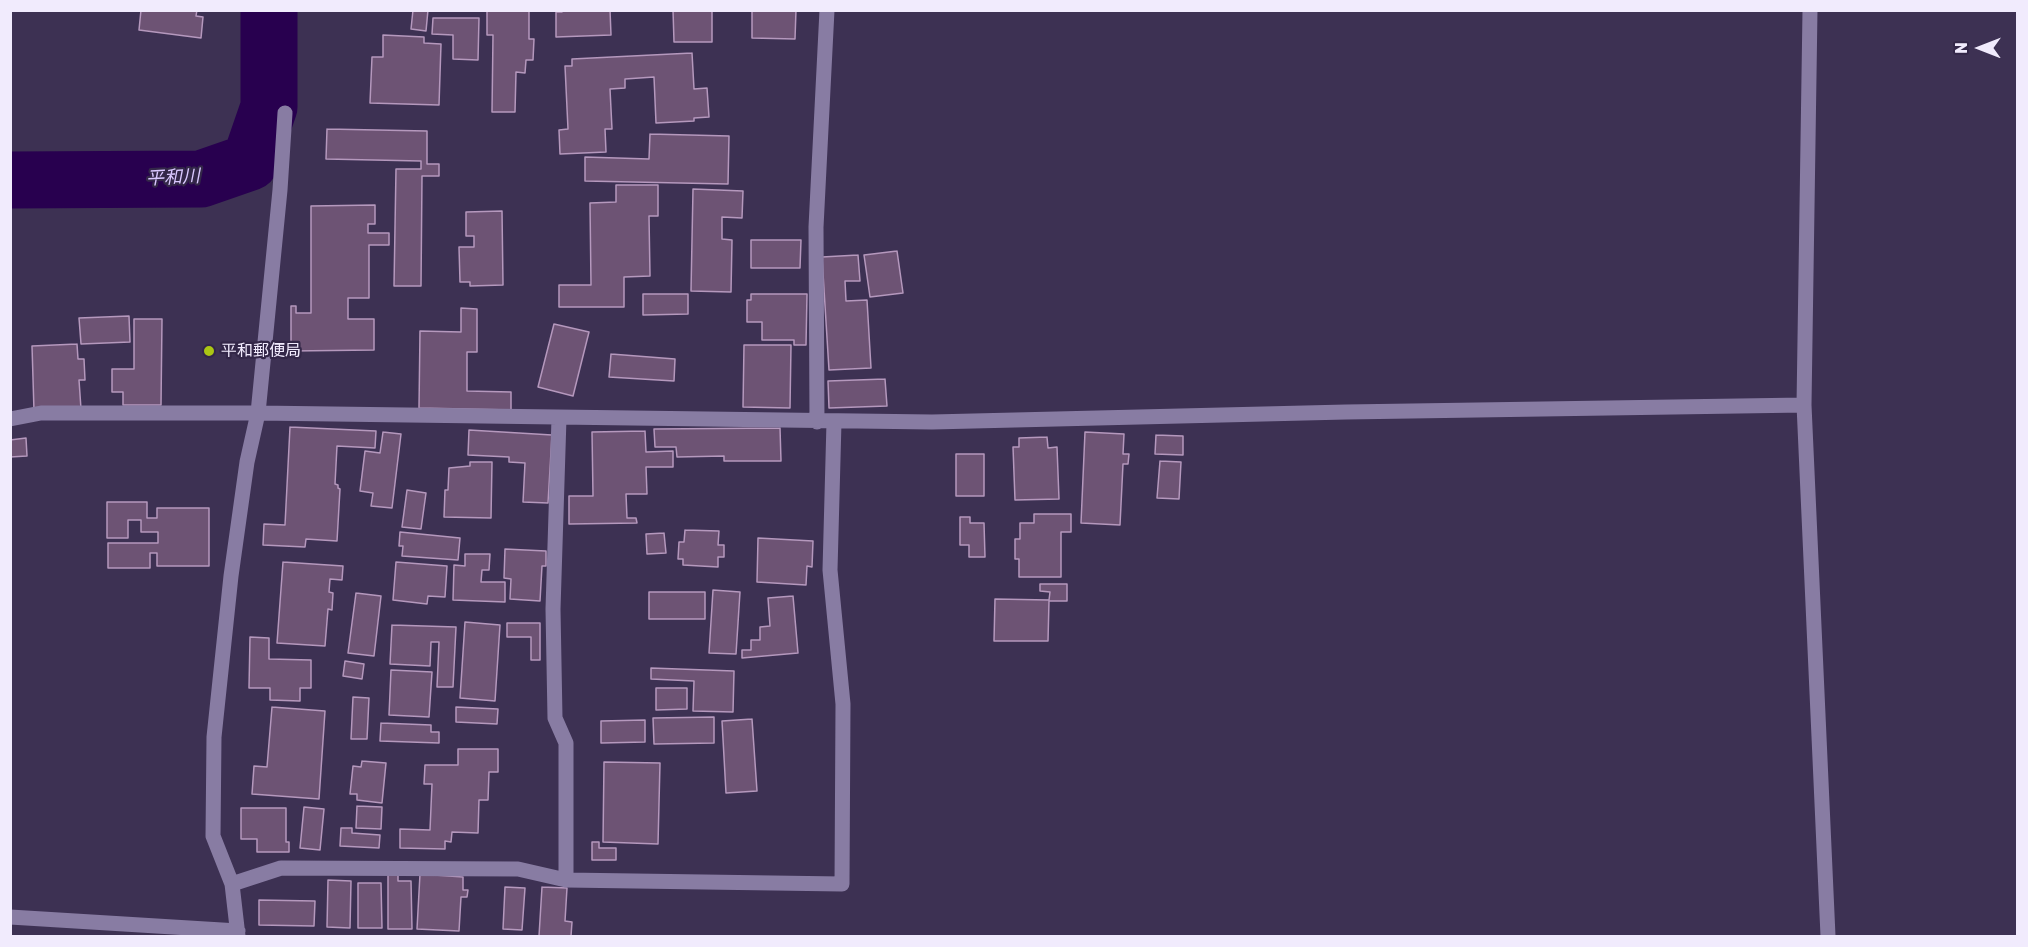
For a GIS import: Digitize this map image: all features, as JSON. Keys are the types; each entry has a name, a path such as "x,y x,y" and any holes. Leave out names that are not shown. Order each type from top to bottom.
{"street":[{"path":"817,422 816,226 827,10"},
{"path":"1810,10 1804,405 1828,936"},
{"path":"10,917 238,934 232,884 213,836 214,737 231,576 247,462 258,413 280,190 285,113"},
{"path":"10,419 41,413 258,413 932,422 1346,412 1804,405"},
{"path":"559,418 553,620 555,718 566,742 566,880"},
{"path":"232,884 281,868 518,869 566,880 842,884 843,704 830,570 834,422"}],"building":[{"path":"141,10 197,10 196,16 203,17 201,38 139,30"},
{"path":"413,10 428,10 426,31 411,29"},
{"path":"487,10 529,10 529,39 534,39 533,60 526,60 525,73 516,72 515,112 492,112 493,35 487,35"},
{"path":"562,10 610,10 611,35 556,37 556,12 562,12"},
{"path":"673,10 712,10 712,42 674,42"},
{"path":"752,10 796,10 795,39 752,38"},
{"path":"433,18 479,18 478,60 453,59 453,35 432,34"},
{"path":"383,35 424,37 424,43 441,44 439,105 370,103 372,57 383,57"},
{"path":"692,53 694,89 707,88 709,117 694,118 694,121 656,123 654,77 625,79 625,88 610,89 612,129 605,129 606,152 560,154 559,130 568,129 565,66 572,66 572,59"},
{"path":"327,129 427,131 427,164 439,164 439,176 422,176 421,286 394,286 396,169 421,169 421,161 326,159"},
{"path":"650,134 729,136 728,184 585,181 585,157 649,159"},
{"path":"616,185 658,185 658,216 649,216 650,276 624,277 624,307 559,307 559,285 591,285 590,203 616,202"},
{"path":"693,189 743,191 742,218 722,217 722,239 732,240 731,292 691,291"},
{"path":"375,205 375,224 368,224 368,233 389,233 389,245 369,245 369,298 348,298 348,319 374,319 374,350 291,351 291,306 296,306 296,313 311,313 311,206"},
{"path":"502,211 503,285 470,286 470,282 460,282 459,247 474,247 474,236 466,236 466,212"},
{"path":"751,240 801,240 800,268 751,268"},
{"path":"897,251 903,293 870,297 864,255"},
{"path":"858,255 860,281 845,281 846,301 867,300 871,368 829,370 822,257"},
{"path":"643,294 688,294 688,314 643,315"},
{"path":"751,294 807,294 806,345 794,345 794,340 762,340 762,322 747,322 747,300 751,300"},
{"path":"461,308 477,309 477,352 467,352 467,391 511,392 511,410 419,408 420,331 461,332"},
{"path":"129,316 130,342 81,344 79,318"},
{"path":"134,319 162,319 161,405 123,405 123,392 112,392 112,369 134,369"},
{"path":"554,324 589,332 573,396 538,387"},
{"path":"77,344 78,359 84,359 85,380 79,380 81,409 34,411 32,346"},
{"path":"744,345 791,345 790,408 743,407"},
{"path":"611,354 675,359 674,381 609,377"},
{"path":"885,379 887,406 829,408 828,381"},
{"path":"290,427 376,431 375,448 337,446 335,484 340,489 337,541 306,539 305,547 263,545 264,524 285,525"},
{"path":"780,428 781,461 724,461 724,456 677,457 676,447 655,447 654,429"},
{"path":"469,430 552,435 548,503 523,502 525,463 509,462 509,457 468,455"},
{"path":"645,431 646,452 673,451 673,467 646,467 647,494 626,494 627,518 636,518 637,523 569,524 569,496 593,496 592,432"},
{"path":"383,432 401,434 392,508 371,506 373,493 360,491 365,451 380,453"},
{"path":"1085,432 1124,434 1123,454 1129,454 1128,464 1123,464 1120,525 1081,523"},
{"path":"1156,435 1183,436 1183,455 1155,454"},
{"path":"1047,437 1048,448 1057,447 1059,499 1015,500 1013,447 1019,447 1019,438"},
{"path":"26,438 27,456 10,457 10,440"},
{"path":"956,454 984,454 984,496 956,496"},
{"path":"1160,461 1181,462 1179,499 1157,498"},
{"path":"470,462 492,462 491,518 444,517 449,468 470,466"},
{"path":"407,490 426,493 421,529 402,527"},
{"path":"107,502 147,502 147,518 157,518 157,508 209,508 209,566 157,566 157,553 150,553 150,568 108,568 108,543 158,543 158,532 141,532 141,520 128,520 128,538 107,538"},
{"path":"1034,514 1071,514 1071,532 1061,532 1061,577 1019,577 1019,559 1015,559 1015,539 1020,539 1020,523 1034,523"},
{"path":"960,517 970,517 970,523 984,523 985,557 969,557 969,545 960,545"},
{"path":"685,530 719,531 718,545 724,545 724,557 718,557 718,567 683,565 683,559 678,559 679,542 684,542"},
{"path":"400,532 460,538 458,560 402,556 403,546 399,546"},
{"path":"664,533 666,553 647,554 646,534"},
{"path":"758,538 813,541 812,567 807,566 806,585 757,582"},
{"path":"505,549 546,551 546,566 542,566 540,601 510,599 511,579 504,578"},
{"path":"465,554 490,554 489,570 482,570 481,582 505,582 505,602 453,600 454,565 465,566"},
{"path":"283,562 343,566 342,580 330,579 329,592 333,593 332,610 328,609 325,646 277,643"},
{"path":"396,562 447,566 445,597 428,596 427,604 393,600"},
{"path":"1040,584 1067,584 1067,601 1049,601 1048,641 994,641 995,599 1049,600 1050,592 1040,591"},
{"path":"713,590 740,592 736,654 709,653"},
{"path":"649,592 705,592 705,619 649,619"},
{"path":"356,593 381,596 374,656 348,653"},
{"path":"793,596 798,653 742,658 742,650 751,650 751,640 760,640 760,627 770,626 768,598"},
{"path":"465,622 500,625 495,701 460,698"},
{"path":"507,623 540,623 540,660 531,660 531,637 507,637"},
{"path":"392,625 456,627 453,687 437,687 439,642 431,642 430,666 390,664"},
{"path":"250,637 269,638 269,659 311,660 311,688 300,688 300,701 270,700 270,688 249,688"},
{"path":"345,661 364,664 362,679 343,676"},
{"path":"651,668 734,671 733,712 693,711 694,681 651,679"},
{"path":"391,670 432,672 429,717 389,715"},
{"path":"656,688 687,688 687,709 656,710"},
{"path":"353,697 369,698 367,739 351,739"},
{"path":"272,707 325,711 319,799 252,794 254,766 267,767"},
{"path":"456,707 498,709 497,724 456,722"},
{"path":"714,717 714,743 654,744 653,718"},
{"path":"752,719 757,791 726,793 722,721"},
{"path":"645,720 645,742 601,743 601,721"},
{"path":"381,723 431,725 431,732 439,732 439,743 380,741"},
{"path":"458,749 498,749 498,772 489,772 488,800 479,800 478,833 452,832 451,842 445,841 445,849 400,848 400,829 430,830 432,784 424,784 425,765 458,765"},
{"path":"362,761 386,763 382,803 357,800 357,794 350,794 353,766 361,767"},
{"path":"604,762 660,763 658,844 603,842"},
{"path":"357,806 382,807 381,829 356,828"},
{"path":"304,807 324,809 320,850 300,848"},
{"path":"241,808 286,808 286,842 289,842 289,852 257,852 257,839 241,839"},
{"path":"341,828 352,828 352,833 380,835 379,848 340,846"},
{"path":"592,842 599,842 599,848 616,848 616,860 592,860"},
{"path":"388,874 398,874 398,881 411,881 412,929 388,929"},
{"path":"420,874 463,877 463,890 468,890 467,897 461,897 459,931 417,929"},
{"path":"328,880 351,881 350,928 327,927"},
{"path":"358,883 381,883 382,928 358,928"},
{"path":"505,887 525,888 522,930 503,929"},
{"path":"542,887 567,888 565,921 572,922 571,936 539,936"},
{"path":"259,900 315,901 314,926 259,925"}],"waterway":[{"name":"平和川","path":"10,180 201,179 250,162 269,107 269,10"}],"place":[{"name":"平和郵便局","path":"209,351"}]}
